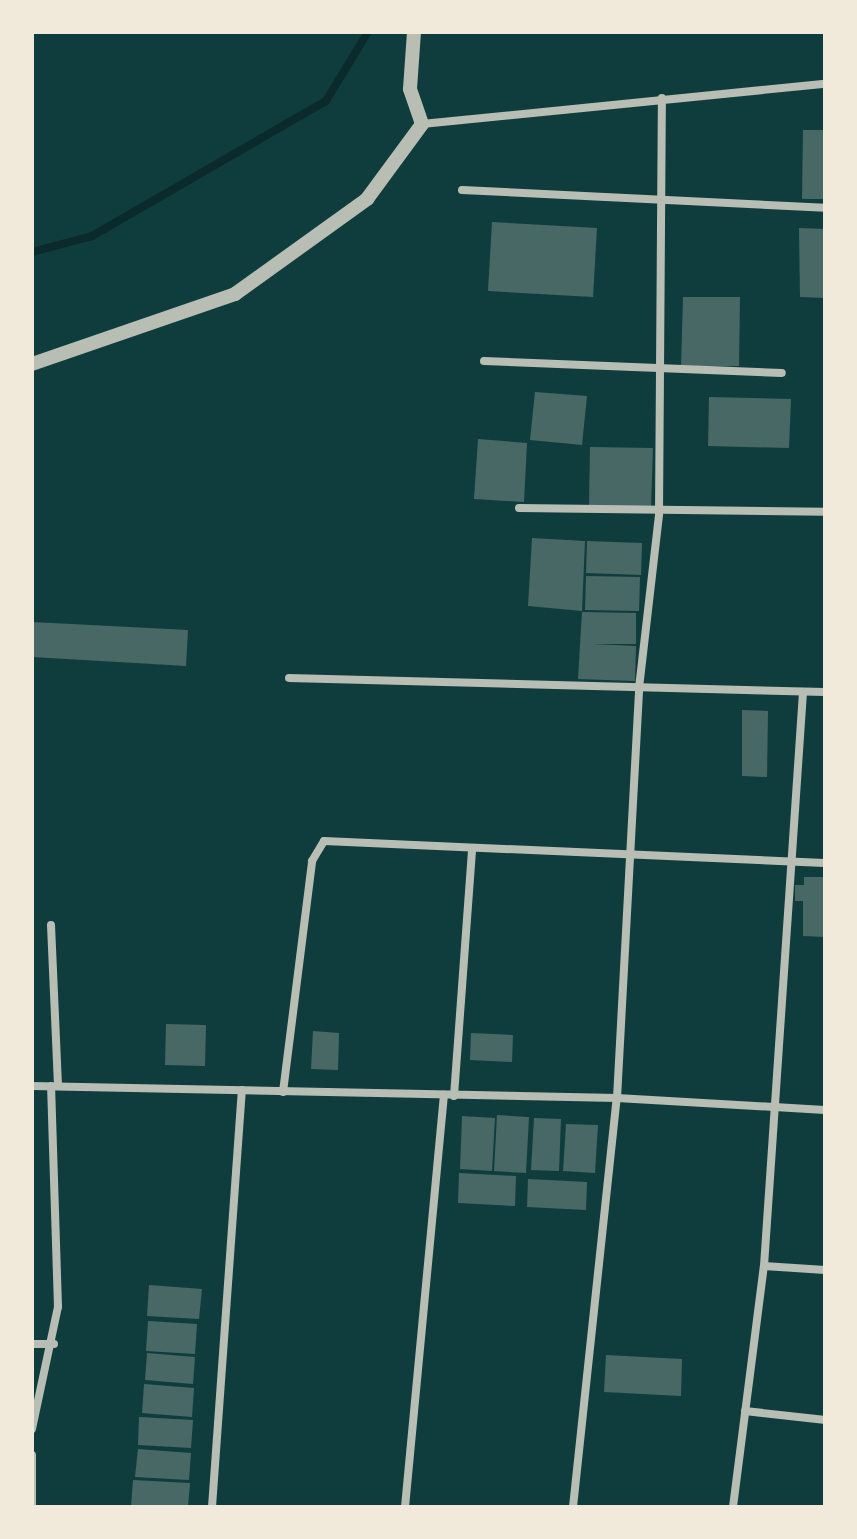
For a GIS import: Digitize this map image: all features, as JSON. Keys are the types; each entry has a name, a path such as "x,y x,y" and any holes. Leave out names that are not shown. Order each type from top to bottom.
{"street":[{"path":"414,32 410,89 422,124"},
{"path":"32,364 235,294 367,199 422,124 825,84"},
{"path":"573,1507 617,1098 639,688 659,514 662,98"},
{"path":"462,190 825,208"},
{"path":"484,361 782,373"},
{"path":"519,508 659,514 825,512"},
{"path":"289,678 825,692"},
{"path":"733,1507 764,1266 772,1103 803,692"},
{"path":"283,1092 312,861 324,841 632,858 825,863"},
{"path":"454,1096 472,850"},
{"path":"32,1429 54,1344 51,925"},
{"path":"32,1086 617,1098 772,1103 825,1110"},
{"path":"212,1507 242,1090"},
{"path":"405,1507 444,1095"},
{"path":"764,1266 825,1270"},
{"path":"32,1344 54,1344"},
{"path":"745,1411 825,1420"},
{"path":"32,1455 32,1507"}],"building":[{"path":"803,130 825,130 825,199 802,199"},
{"path":"492,222 597,228 593,297 488,291"},
{"path":"799,228 825,229 825,298 800,297"},
{"path":"683,297 740,297 739,366 681,367"},
{"path":"535,392 587,396 582,445 530,440"},
{"path":"709,397 791,399 789,448 708,446"},
{"path":"478,439 527,443 524,502 474,499"},
{"path":"590,447 653,448 651,508 589,505"},
{"path":"532,538 585,541 582,611 528,606"},
{"path":"587,541 642,543 641,575 586,573"},
{"path":"586,576 640,577 639,611 585,610"},
{"path":"582,612 636,613 636,644 592,644 636,646 635,681 578,679"},
{"path":"32,622 188,630 186,666 32,657"},
{"path":"742,710 768,711 767,777 742,776"},
{"path":"804,877 825,877 825,937 803,936 803,901 795,901 795,885 804,885"},
{"path":"166,1024 206,1025 205,1066 165,1065"},
{"path":"313,1031 339,1033 338,1070 311,1069"},
{"path":"471,1033 513,1035 512,1062 470,1060"},
{"path":"497,1115 529,1117 526,1173 494,1171"},
{"path":"462,1116 495,1118 492,1171 460,1169"},
{"path":"534,1118 561,1119 559,1171 531,1170"},
{"path":"566,1124 598,1125 595,1173 563,1171"},
{"path":"459,1173 516,1176 515,1206 458,1203"},
{"path":"528,1179 587,1182 586,1210 527,1207"},
{"path":"149,1285 202,1289 199,1319 147,1316"},
{"path":"148,1321 197,1324 195,1354 146,1351"},
{"path":"147,1353 195,1357 193,1384 145,1380"},
{"path":"606,1355 682,1359 681,1396 604,1392"},
{"path":"144,1384 194,1388 192,1417 142,1413"},
{"path":"139,1417 193,1420 191,1448 138,1445"},
{"path":"138,1449 191,1453 189,1480 135,1477"},
{"path":"133,1480 190,1483 188,1507 131,1507"}],"waterway":[{"path":"32,252 92,236 326,101 368,32"}]}
